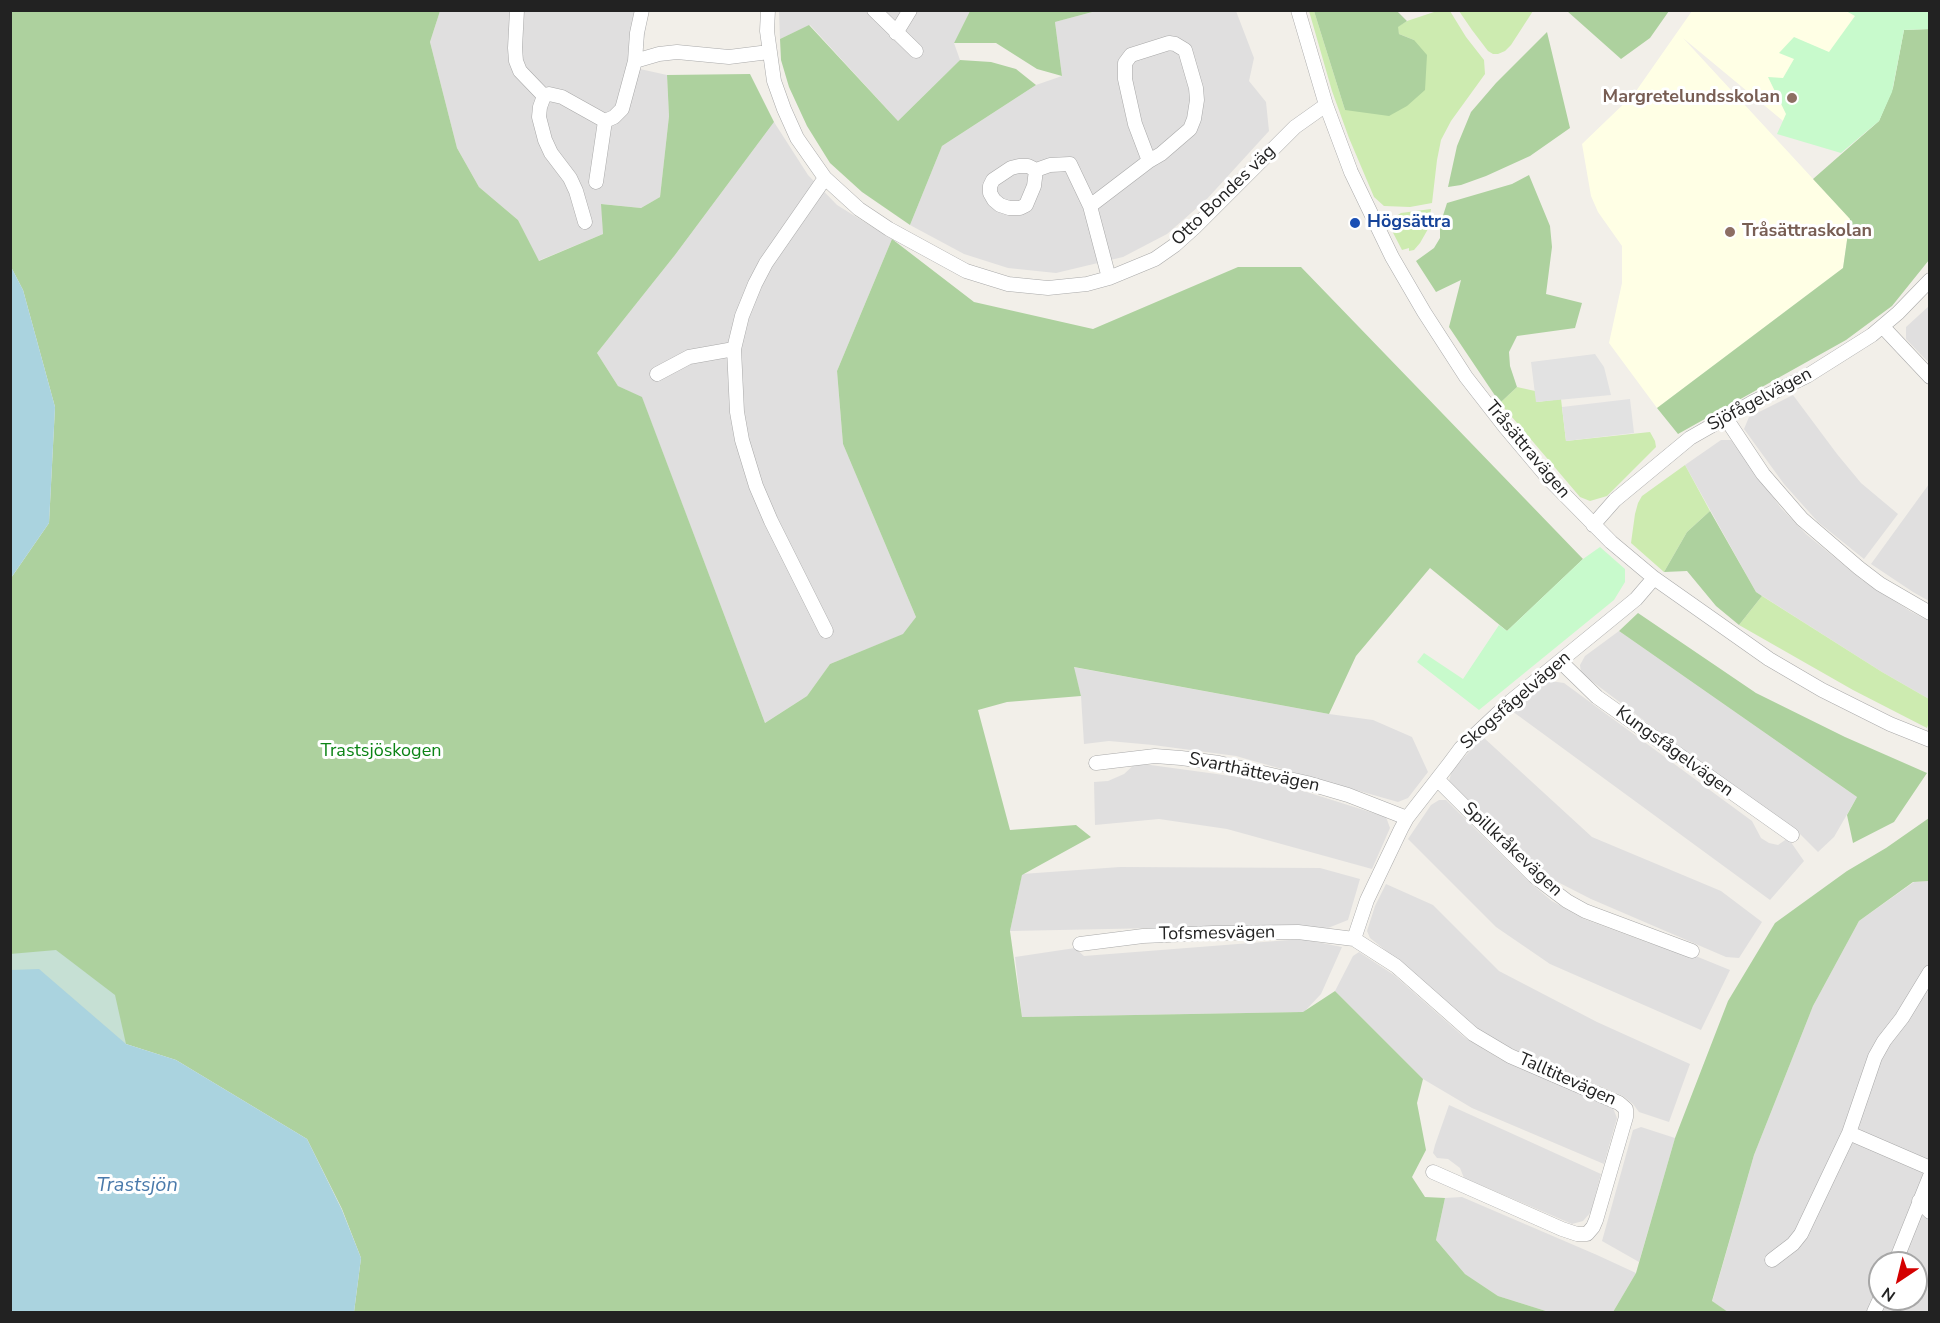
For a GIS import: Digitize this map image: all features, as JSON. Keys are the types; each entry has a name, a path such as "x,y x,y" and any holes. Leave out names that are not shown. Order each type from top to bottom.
{"street":[{"path":"517,10 516,60 520,71 544,96"},
{"path":"605,121 614,117 622,109 635,61 637,33 642,10"},
{"name":"Otto Bondes väg","path":"768,10 769,52 774,81 784,109 797,138 825,178 841,195 874,220 966,271 990,279 1028,286 1048,288 1087,284 1109,278 1155,258 1174,245 1295,127 1326,105"},
{"path":"874,10 916,51"},
{"path":"896,33 910,10"},
{"name":"Tråsättravägen","path":"1298,10 1326,105 1351,172 1370,213 1424,312 1466,377 1548,478 1593,525 1654,578 1778,664 1822,690 1890,724 1929,740"},
{"path":"1090,206 1161,154 1190,129 1197,100 1196,88 1185,50 1175,44 1168,43 1131,55 1125,63 1125,79 1135,124 1149,161"},
{"path":"635,61 659,54 677,52 729,57 769,52"},
{"path":"544,96 549,94 562,97 605,121"},
{"path":"544,96 539,117 545,140 551,153 570,178 585,222"},
{"path":"596,182 605,121"},
{"path":"1036,170 1050,165 1070,164 1090,206 1109,278"},
{"path":"825,178 766,262 754,284 742,316 734,349 737,411 742,440 756,486 826,631"},
{"name":"Sjöfågelvägen","path":"1593,525 1615,500 1690,438 1725,417 1807,376 1883,327 1929,280"},
{"path":"1883,327 1929,377"},
{"path":"657,374 689,357 734,349"},
{"path":"1725,417 1763,474 1802,519 1866,573 1929,613"},
{"name":"Skogsfågelvägen","path":"1354,939 1367,900 1407,818 1461,748 1511,701 1636,599 1654,578"},
{"name":"Kungsfågelvägen","path":"1561,662 1597,697 1792,835"},
{"name":"Svarthättevägen","path":"1096,763 1155,756 1219,763 1307,783 1348,795 1407,818"},
{"name":"Spillkråkevägen","path":"1438,780 1534,876 1567,901 1586,911 1692,951"},
{"name":"Tofsmesvägen","path":"1080,944 1143,936 1203,933 1298,932 1354,939"},
{"name":"Talltitevägen","path":"1354,939 1396,966 1473,1034 1510,1056 1619,1103 1626,1109 1626,1117 1596,1220 1587,1234 1577,1234 1562,1228 1433,1172"},
{"path":"1772,1260 1793,1244 1801,1234 1849,1133 1875,1057 1902,1018 1929,972"},
{"path":"1849,1133 1929,1168"},
{"path":"1900,1251 1929,1176"},
{"path":"1919,1201 1929,1212"}],"shaded area":[{"path":"440,11 648,11 640,69 667,75 669,116 660,197 641,208 602,204 603,234 538,261 518,220 479,187 457,148 430,42"},
{"path":"779,11 970,11 954,43 960,60 898,121 810,25 780,39"},
{"path":"1096,11 1236,11 1254,58 1249,81 1266,102 1269,131 1206,200 1167,234 1123,257 1056,273 1008,268 964,254 910,225 942,146 1036,85 1062,76 1055,22"},
{"name":"Tråsättraskolan","path":"1692,11 1889,11 1806,140 1683,38 1850,219 1843,268 1657,408 1609,343 1622,283 1622,246 1598,212 1591,196 1582,144 1634,94"},
{"path":"774,122 808,175 837,205 892,239 837,371 843,444 916,617 904,634 830,664 807,696 765,723 642,398 618,386 597,353 675,255"},
{"path":"1929,306 1929,363 1906,339 1906,327"},
{"path":"1595,354 1604,367 1611,395 1536,402 1531,362"},
{"path":"1793,395 1861,483 1898,514 1864,559 1818,522 1784,484 1744,429 1749,417"},
{"path":"1630,399 1634,433 1566,441 1562,407"},
{"path":"1721,440 1731,440 1781,508 1806,534 1862,580 1929,621 1929,699 1756,592 1685,465"},
{"path":"1929,484 1929,601 1871,564"},
{"path":"1619,631 1857,797 1834,837 1818,852 1798,832 1756,805 1581,673 1580,665 1585,656"},
{"path":"1073,667 1373,720 1412,737 1428,772 1408,798 1398,802 1236,756 1109,741 1084,744 1081,696"},
{"path":"1550,681 1564,683 1752,821 1761,838 1778,845 1788,838 1804,861 1770,900 1512,711 1538,688"},
{"path":"1483,737 1592,837 1721,891 1762,922 1739,958 1726,957 1591,899 1542,874 1449,781 1452,770"},
{"path":"1136,763 1275,782 1386,817 1390,828 1372,869 1227,829 1159,819 1095,825 1094,782 1108,781 1124,774"},
{"path":"1439,800 1446,800 1528,881 1552,901 1584,919 1730,970 1701,1030 1550,964 1496,927 1408,839 1431,805"},
{"path":"1120,867 1320,868 1360,879 1348,920 1328,928 1257,926 1010,931 1022,874"},
{"path":"1929,881 1929,1312 1728,1312 1712,1302 1754,1155 1813,1006 1859,921 1914,882"},
{"path":"1386,884 1433,905 1499,971 1597,1022 1690,1064 1669,1122 1639,1112 1623,1096 1508,1047 1474,1027 1370,938 1367,931 1375,906"},
{"path":"1302,939 1342,947 1321,994 1304,1012 1022,1017 1015,957 1075,948 1084,956"},
{"path":"56,950 115,995 126,1044 11,1024 10,954"},
{"path":"1359,952 1394,975 1464,1037 1500,1059 1613,1108 1617,1118 1604,1164 1472,1108 1423,1079 1335,991 1353,956"},
{"path":"1449,1105 1601,1174 1591,1212 1583,1221 1572,1224 1464,1178 1460,1168 1448,1159 1437,1158 1433,1153"},
{"path":"1641,1127 1675,1138 1639,1262 1602,1241 1633,1130"},
{"path":"1462,1197 1636,1273 1613,1312 1549,1312 1498,1296 1465,1274 1436,1240 1445,1198"}],"green space":[{"path":"970,10 1096,11 1055,22 1062,76 1037,69 996,43 954,43"},
{"name":"Trastsjöskogen","path":"10,11 440,11 430,42 457,148 479,187 518,220 539,261 603,234 601,204 641,208 660,197 669,116 667,75 750,74 774,122 675,255 597,353 618,386 642,397 765,723 807,696 830,664 903,634 916,617 843,444 837,371 892,239 974,302 1093,329 1238,267 1301,267 1583,559 1507,631 1430,568 1356,656 1329,714 1074,667 1081,696 1007,702 978,710 1010,830 1076,825 1091,837 1022,875 1010,931 1022,1017 1303,1012 1335,991 1423,1079 1417,1103 1426,1150 1412,1177 1425,1197 1445,1198 1436,1240 1465,1274 1498,1296 1549,1312 354,1312 361,1258 342,1209 307,1139 176,1060 126,1044 11,970 11,578 49,523 55,407 23,290 11,267"},
{"path":"1309,11 1314,11 1345,110 1414,40 1399,34 1397,27 1407,21 1437,11 1450,11 1484,60 1485,74 1451,121 1441,140 1432,203 1410,207 1384,206 1374,197 1332,91"},
{"path":"1314,11 1397,11 1407,21 1398,27 1399,34 1414,40 1427,55 1425,90 1407,106 1389,116 1345,110"},
{"path":"1459,11 1533,11 1511,45 1505,51 1493,54 1488,51"},
{"path":"1567,11 1669,11 1650,38 1621,59"},
{"path":"1846,11 1929,11 1930,29 1904,30 1892,92 1879,121 1841,153 1777,134 1786,114 1768,77 1783,78 1794,59 1779,53 1794,37 1829,52 1855,16"},
{"path":"809,25 898,121 960,60 991,62 1016,69 1036,85 942,146 910,225 862,192 830,163 807,126 789,87 781,60 780,39"},
{"path":"1929,29 1929,260 1892,306 1846,340 1678,434 1657,408 1843,268 1850,219 1813,179 1879,121 1893,88 1904,30"},
{"path":"1547,32 1570,128 1530,156 1486,176 1448,187 1457,146 1471,112 1496,83"},
{"path":"1529,175 1550,226 1552,247 1546,294 1582,303 1575,328 1517,336 1509,352 1510,366 1517,387 1500,403 1449,327 1461,280 1436,292 1416,261 1434,248 1440,238 1440,225 1447,203 1512,184"},
{"path":"1431,209 1428,229 1420,243 1414,250 1409,251 1409,248 1402,250 1389,225 1390,220 1401,213"},
{"path":"1517,387 1535,391 1537,402 1561,399 1566,441 1650,432 1656,447 1607,496 1590,501 1580,497 1500,403"},
{"path":"1685,465 1710,511 1687,532 1664,572 1631,543 1635,514 1642,496"},
{"path":"1710,511 1756,592 1762,596 1739,625 1716,606 1687,571 1664,572 1687,532"},
{"path":"1600,547 1625,569 1625,582 1614,600 1479,710 1417,662 1424,653 1463,679 1499,625 1507,631 1583,559"},
{"path":"1762,596 1929,699 1927,728 1853,690 1739,625"},
{"path":"1638,613 1756,693 1845,737 1927,773 1894,822 1853,843 1847,815 1857,797 1619,631"},
{"path":"1929,818 1929,881 1913,882 1859,921 1813,1006 1754,1155 1712,1301 1728,1312 1613,1312 1636,1273 1675,1138 1728,1001 1775,923 1847,871 1886,848"}],"water":[{"path":"11,267 23,290 55,407 49,523 11,578"},
{"name":"Trastsjön","path":"39,969 126,1044 176,1060 307,1139 342,1210 361,1258 354,1312 11,1312 11,970"}],"place":[{"name":"Margretelundsskolan","path":"1792,98"},
{"name":"Högsättra","path":"1355,223"},
{"name":"Tråsättraskolan","path":"1730,232"}]}
